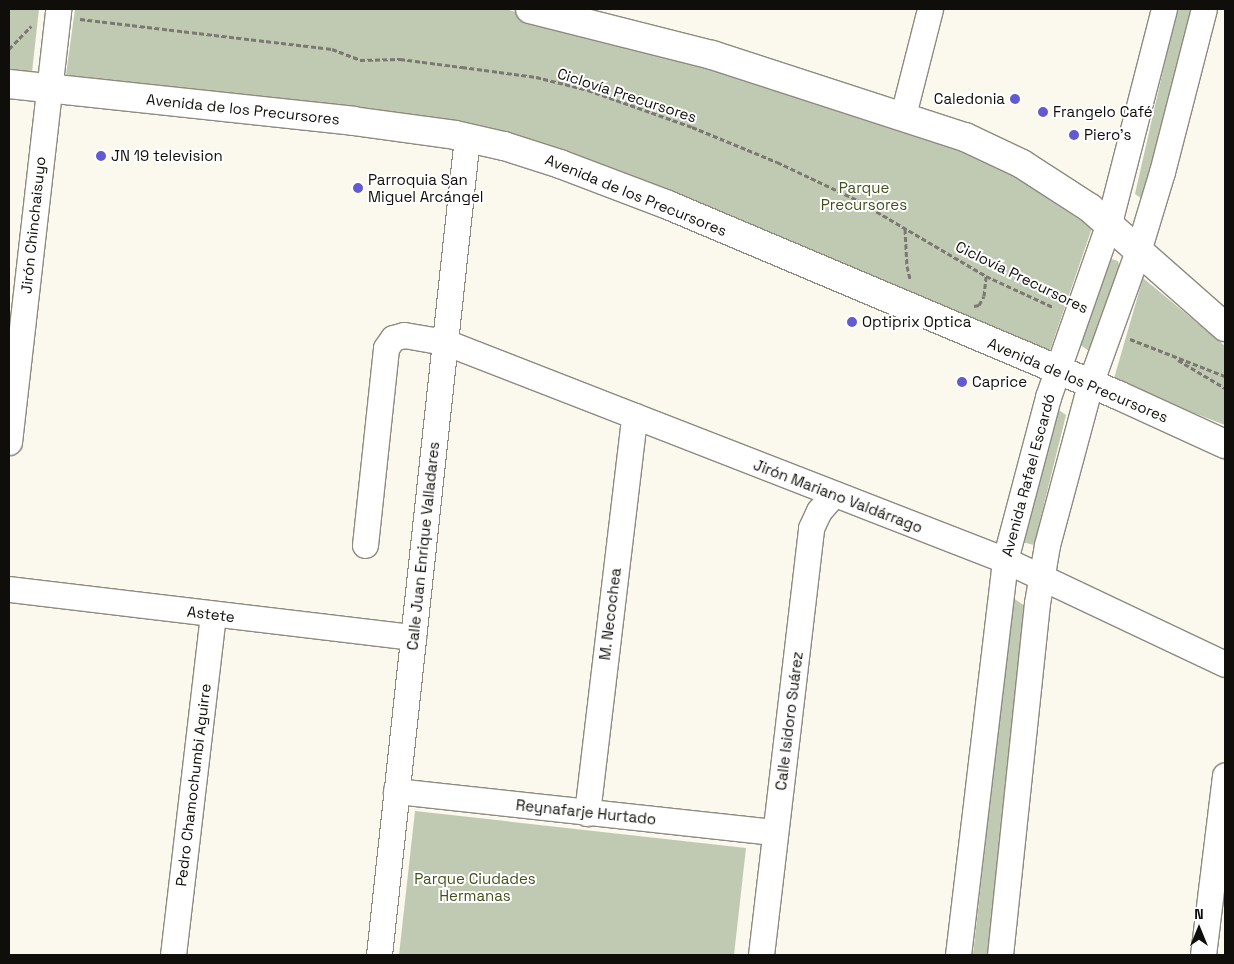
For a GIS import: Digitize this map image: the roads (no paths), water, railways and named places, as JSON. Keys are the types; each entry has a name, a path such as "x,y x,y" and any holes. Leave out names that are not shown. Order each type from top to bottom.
{"main road":[{"path":"530,9 712,55 903,115 965,137 1022,164 1090,208 1139,248 1225,326"},
{"name":"Avenida de los Precursores","path":"9,84 353,121 467,137 504,146 560,164 668,205 1090,384 1225,444"}],"street":[{"path":"903,115 930,9"},
{"name":"Avenida Rafael Escardó","path":"958,955 1005,560 1056,370 1109,223 1164,9"},
{"path":"1000,955 1040,576 1090,384 1139,248 1162,172 1204,9"},
{"name":"Jirón Chinchaisuyo","path":"9,442 15,326 57,13"},
{"name":"Calle Juan Enrique Valladares","path":"379,955 467,137"},
{"name":"Jirón Mariano Valdárrago","path":"365,545 386,348 393,338 404,336 445,342 1005,560 1225,664"},
{"name":"M. Necochea","path":"587,813 634,416"},
{"name":"Calle Isidoro Suárez","path":"761,955 811,528 819,511 834,494"},
{"name":"Astete","path":"9,589 413,638"},
{"name":"Pedro Chamochumbi Aguirre","path":"173,955 213,614"},
{"path":"1203,955 1225,775"},
{"name":"Reynafarje Hurtado","path":"396,791 775,832"}],"place":[{"name":"Caledonia","path":"1015,99"},
{"name":"Frangelo Café","path":"1043,112"},
{"name":"Piero's","path":"1074,135"},
{"name":"JN 19 television","path":"101,156"},
{"name":"Parroquia San Miguel Arcángel","path":"358,188"},
{"name":"Optiprix Optica","path":"852,322"},
{"name":"Caprice","path":"962,382"}],"park label":[{"name":"Parque Precursores","path":"864,196"},
{"name":"Parque Ciudades Hermanas","path":"475,886"}]}
